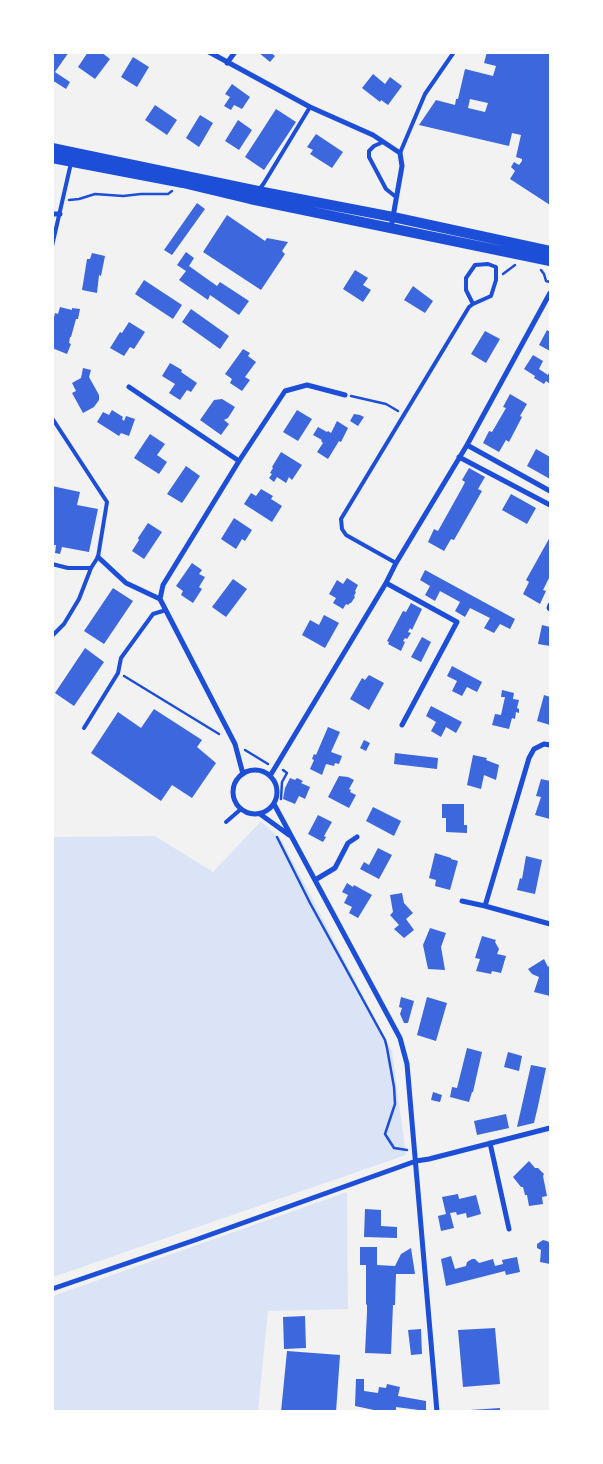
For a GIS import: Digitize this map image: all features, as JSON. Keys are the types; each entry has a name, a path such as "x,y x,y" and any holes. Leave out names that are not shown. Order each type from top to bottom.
{"main road":[{"path":"52,148 72,156 183,183 254,195"},
{"path":"52,158 72,156 254,195 550,250"},
{"path":"392,222 550,261"}],"street":[{"path":"210,52 310,107 373,135 400,153 402,166 392,222"},
{"path":"227,63 235,52"},
{"path":"52,214 60,214"},
{"path":"270,776 467,445 550,293"},
{"path":"160,599 163,585 239,461 285,391 307,385 345,395"},
{"path":"129,387 239,461"},
{"path":"467,445 550,491"},
{"path":"459,457 550,505"},
{"path":"98,557 126,583 160,599 235,744 243,774"},
{"path":"386,583 458,622 402,725"},
{"path":"550,605 550,610"},
{"path":"485,906 530,758 534,749 544,744 550,745"},
{"path":"260,814 267,811 274,804 277,789 274,780 270,776 253,770 243,774 235,782 233,789 237,805 245,812 260,814 291,836"},
{"path":"274,804 400,1038 407,1064 437,1412"},
{"path":"315,880 335,868 348,843 357,837"},
{"path":"462,901 550,924"},
{"path":"52,1289 416,1161 550,1128"},
{"path":"490,1143 509,1229"}],"lane":[{"path":"400,153 425,94 454,52"},
{"path":"254,195 264,183 310,107"},
{"path":"383,142 374,146 369,151 369,157 386,189 396,197"},
{"path":"52,246 72,156"},
{"path":"396,564 346,535 342,529 341,519 469,308 473,304 491,296 496,280 496,267 488,264 475,265 466,278 466,290 473,304"},
{"path":"52,418 107,502 98,557 91,568 79,599 64,624 52,636"},
{"path":"52,564 68,568 91,568"},
{"path":"84,728 118,673 120,658 153,614 166,610"},
{"path":"226,822 241,809"}],"path":[{"path":"63,200 79,199 94,194 123,196 168,194 183,183"},
{"path":"345,395 386,404 404,415"},
{"path":"118,673 235,744 287,773 282,782 280,801"},
{"path":"278,826 274,832 387,1048 395,1104 385,1134 394,1148 415,1152"}],"shaded area":[{"path":"261,821 282,841 392,1051 406,1155 53,1277 52,837 155,836 213,872"},
{"path":"347,1192 348,1309 268,1311 258,1411 53,1411 53,1296"}],"building":[{"path":"54,52 69,52 55,72 70,82 66,89 52,80 52,55"},
{"path":"88,52 101,52 110,59 95,79 78,67"},
{"path":"258,52 270,52 275,56 270,62"},
{"path":"487,52 550,52 550,205 510,179 515,171 511,167 514,162 519,165 522,161 522,159 516,157 521,135 512,133 509,146 419,125 436,100 455,105 465,69 493,76 496,66 484,63","holes":["470,99 488,103 485,112 468,108"]},
{"path":"133,57 149,67 137,87 121,77"},
{"path":"373,74 385,84 390,77 402,86 388,105 381,100 380,102 362,88"},
{"path":"232,84 250,97 242,109 234,105 231,110 224,106 230,97 225,94"},
{"path":"155,105 177,120 167,135 145,120"},
{"path":"276,109 296,122 264,170 245,157"},
{"path":"200,115 213,123 199,147 186,138"},
{"path":"238,120 252,130 239,150 225,141"},
{"path":"316,134 343,152 332,168 310,154 313,150 307,147"},
{"path":"197,203 205,209 172,255 164,250"},
{"path":"227,215 265,241 267,238 288,242 282,251 285,254 261,290 203,252"},
{"path":"186,252 194,258 189,266 217,286 220,282 249,301 239,315 210,295 208,300 179,280 186,271 177,265"},
{"path":"92,253 105,256 101,276 99,275 97,293 82,290 87,259 90,259"},
{"path":"355,270 368,278 363,285 371,290 363,302 343,289"},
{"path":"144,280 182,305 173,319 135,294"},
{"path":"413,286 433,301 425,313 404,300"},
{"path":"60,307 72,310 72,308 80,309 70,337 69,343 71,344 67,354 52,348 52,326 55,313 58,314"},
{"path":"191,309 229,336 220,349 182,322"},
{"path":"129,322 145,332 134,349 130,347 124,356 110,348"},
{"path":"547,330 550,332 550,351 539,345"},
{"path":"485,331 500,339 486,363 471,354"},
{"path":"243,349 250,353 248,356 256,362 245,377 250,380 242,391 230,383 232,379 225,374"},
{"path":"533,355 543,361 539,369 548,375 550,371 550,384 546,381 544,384 524,369"},
{"path":"170,363 182,370 181,372 197,383 191,392 187,390 180,400 169,393 175,384 162,376"},
{"path":"83,368 91,370 89,377 99,395 99,400 94,407 83,413 72,393 76,391 72,383 81,378"},
{"path":"510,394 527,404 509,442 506,440 499,452 483,443 489,431 492,432 506,408 503,407"},
{"path":"222,399 235,407 228,418 224,420 229,424 221,435 200,420 214,400"},
{"path":"112,410 123,417 124,421 126,416 135,419 129,436 121,433 119,436 97,422 103,412 109,415"},
{"path":"297,410 312,419 298,441 283,432"},
{"path":"354,414 364,417 358,426 350,421"},
{"path":"337,421 348,428 341,442 339,441 328,459 317,452 323,443 322,440 313,435 318,427 331,433"},
{"path":"150,434 165,444 157,455 167,462 159,474 134,458"},
{"path":"536,449 550,457 550,479 527,466"},
{"path":"281,452 302,465 292,480 289,477 286,483 277,477 274,482 269,478 272,474 270,473 272,467"},
{"path":"186,466 200,476 182,503 167,494"},
{"path":"469,468 485,477 478,489 482,491 454,540 451,539 444,551 428,542 434,529 438,531 462,488 465,482 462,480"},
{"path":"52,486 80,492 77,505 98,509 89,552 62,547 60,554 55,553 56,545 52,549"},
{"path":"261,489 273,496 271,499 282,506 272,522 244,504 251,493 256,496"},
{"path":"511,494 536,508 527,524 502,510"},
{"path":"234,518 252,530 245,541 242,539 236,549 221,539"},
{"path":"148,523 162,532 144,559 132,551"},
{"path":"550,537 550,576 543,590 546,591 540,604 523,594 529,582 526,580"},
{"path":"192,563 202,570 199,574 205,577 199,587 202,589 193,603 181,595 183,591 176,586"},
{"path":"425,570 515,619 510,629 500,624 494,633 484,628 490,618 470,608 465,617 455,611 460,602 440,591 435,601 425,595 430,586 420,580"},
{"path":"347,578 358,585 355,597 343,609 333,603 336,598 329,594 337,580 343,584"},
{"path":"233,579 247,589 226,617 212,607"},
{"path":"113,588 133,601 104,644 84,631"},
{"path":"411,603 422,609 412,630 410,628 408,632 411,633 403,641 405,642 401,651 388,644 389,642 387,641 403,611 406,612"},
{"path":"324,615 339,623 325,648 302,635 310,620 319,625"},
{"path":"542,625 550,627 550,646 538,644"},
{"path":"422,637 431,642 421,662 411,657"},
{"path":"85,648 104,662 74,706 55,693"},
{"path":"452,666 482,682 477,692 467,687 462,696 452,691 457,681 447,676"},
{"path":"369,675 384,683 369,710 350,699 362,678 365,680"},
{"path":"502,690 514,693 513,699 519,700 517,708 519,713 516,712 515,719 512,718 509,729 492,725 495,714 501,715 505,697 501,697"},
{"path":"544,695 550,697 550,725 537,721"},
{"path":"431,706 462,722 456,733 446,727 441,737 431,731 436,722 426,716"},
{"path":"154,709 202,740 197,747 216,763 192,798 172,785 161,801 91,753 118,712 141,728"},
{"path":"328,727 340,732 331,752 342,756 339,764 335,763 334,766 326,764 322,775 310,769 314,760 312,759 314,754 316,755"},
{"path":"364,740 370,743 366,751 360,748"},
{"path":"395,753 438,758 437,769 394,764"},
{"path":"473,755 487,758 486,760 499,765 496,780 484,775 481,789 467,785"},
{"path":"339,776 354,780 349,789 351,790 350,792 356,795 349,808 328,797"},
{"path":"290,778 295,780 297,778 303,781 301,783 310,787 305,799 299,796 295,804 283,799 285,788"},
{"path":"541,779 550,781 550,819 535,815 541,797 536,796"},
{"path":"442,804 464,804 464,825 467,825 467,833 446,832 446,818 442,818"},
{"path":"373,807 401,821 394,836 366,821"},
{"path":"318,815 332,822 324,836 326,837 323,842 308,834"},
{"path":"378,848 392,855 379,879 360,869 364,862 369,865"},
{"path":"435,853 458,861 450,890 435,886 436,880 429,878"},
{"path":"526,856 542,860 535,894 517,890 520,878 522,879"},
{"path":"347,883 372,895 358,918 349,913 352,907 344,903 348,895 342,892"},
{"path":"402,893 404,903 413,913 406,919 414,930 404,938 394,929 399,925 390,915 393,912 390,895"},
{"path":"430,928 446,933 441,947 445,970 428,969 423,945"},
{"path":"482,936 496,940 495,942 499,949 497,954 506,956 501,973 492,971 491,974 476,971 480,959 475,958"},
{"path":"544,959 548,967 550,965 550,996 534,992 539,977 532,974 528,969"},
{"path":"401,997 414,1001 408,1023 404,1023 400,1014 402,1008 399,1007"},
{"path":"427,997 447,1003 436,1041 417,1035"},
{"path":"467,1048 482,1052 469,1102 450,1097 452,1087 457,1088"},
{"path":"508,1052 522,1056 519,1071 504,1067"},
{"path":"531,1065 546,1068 538,1106 534,1123 517,1127"},
{"path":"433,1092 442,1095 440,1102 431,1100"},
{"path":"506,1114 509,1128 477,1135 474,1121"},
{"path":"529,1161 544,1174 547,1196 542,1197 543,1204 529,1206 523,1187 513,1177"},
{"path":"458,1194 459,1199 476,1195 481,1214 467,1218 466,1213 457,1215 456,1212 450,1213 454,1228 441,1231 438,1216 446,1214 442,1197"},
{"path":"365,1209 381,1210 381,1226 397,1227 397,1238 364,1237"},
{"path":"543,1240 550,1243 550,1264 540,1262 541,1250 537,1248 537,1244"},
{"path":"360,1247 377,1247 377,1265 395,1266 401,1254 411,1248 415,1274 396,1274 391,1354 365,1353 367,1312 366,1265 360,1265"},
{"path":"451,1256 455,1269 466,1266 467,1262 472,1259 479,1263 493,1259 495,1266 503,1264 502,1260 517,1257 520,1272 506,1275 505,1271 446,1286 441,1259"},
{"path":"305,1316 306,1348 284,1349 283,1317"},
{"path":"495,1328 500,1384 463,1387 458,1330"},
{"path":"421,1329 422,1354 411,1355 408,1330"},
{"path":"287,1351 340,1355 336,1412 281,1412"},
{"path":"356,1379 364,1379 364,1391 378,1393 379,1387 386,1388 387,1384 400,1387 398,1396 426,1401 426,1411 396,1407 396,1412 374,1412 374,1410 355,1406"},
{"path":"500,1408 500,1412 470,1412 470,1410"}]}
